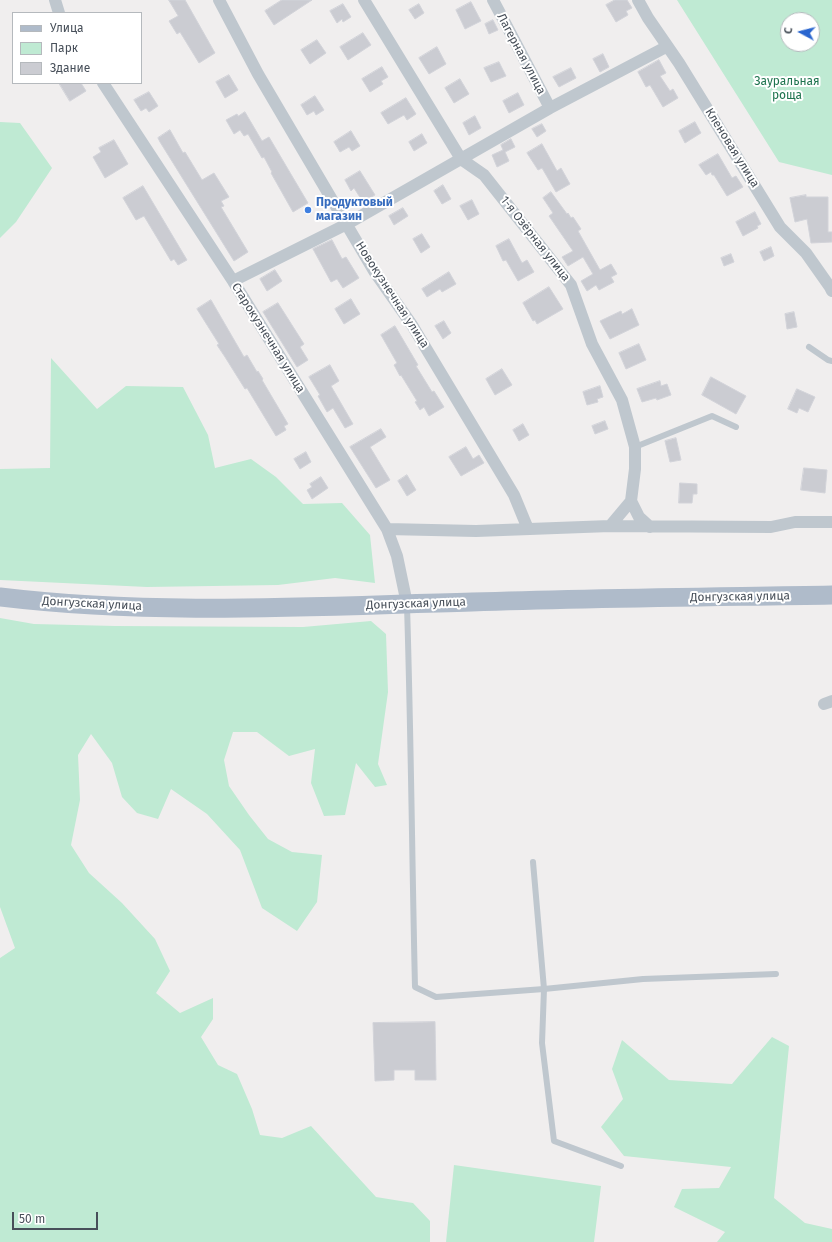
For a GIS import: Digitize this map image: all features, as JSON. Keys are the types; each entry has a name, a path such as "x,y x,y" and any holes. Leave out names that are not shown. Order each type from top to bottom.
{"main road":[{"name":"Донгузская улица","path":"0,597 62,604 194,608 832,595"}],"street":[{"path":"55,0 59,12"},
{"name":"Новокузнечная улица","path":"219,0 258,74 374,271 412,325 514,495 528,529"},
{"name":"1-я Озёрная улица","path":"364,0 461,159 484,175 571,285 592,344 622,400 635,447 635,469 631,501"},
{"name":"Лагерная улица","path":"493,0 550,108"},
{"name":"Кленовая улица","path":"638,0 666,46 679,63 780,227 806,253 832,291"},
{"path":"233,281 347,224 550,108 666,46"},
{"name":"Старокузнечная улица","path":"104,84 233,281 388,529 397,556 407,604"},
{"path":"610,526 631,501 639,517 650,527"},
{"path":"388,529 476,531 610,526 771,527 795,522 832,522"}],"lane":[{"path":"809,347 828,360 832,361"},
{"path":"635,447 712,416 736,427"},
{"path":"407,604 415,987 436,997 544,989 643,979 776,974"},
{"path":"533,862 544,989 542,1043 554,1141 621,1166"}],"green space":[{"name":"Зауральная роща","path":"677,0 832,0 832,175 779,162"},
{"path":"0,122 20,123 52,168 16,222 0,238"},
{"path":"51,358 97,409 126,386 183,387 208,435 215,468 251,459 276,477 303,504 342,503 370,535 375,583 335,578 278,585 147,587 0,580 0,469 50,468"},
{"path":"0,618 34,624 115,626 303,627 371,621 386,634 388,692 378,764 387,785 375,787 356,763 345,815 324,816 311,783 315,749 289,756 257,732 233,732 224,760 229,786 268,839 292,852 322,855 317,902 297,931 262,908 240,850 207,814 171,789 158,819 137,813 122,797 112,763 91,734 78,755 80,800 71,845 89,873 122,903 155,939 170,971 156,993 180,1013 213,998 213,1019 201,1037 218,1065 237,1074 252,1109 260,1135 282,1138 311,1126 376,1197 413,1203 430,1221 430,1242 0,1242 0,958 15,948 0,907"},
{"path":"772,1037 789,1046 774,1198 805,1223 832,1229 832,1242 717,1242 725,1232 674,1207 682,1189 719,1188 731,1167 624,1156 601,1127 623,1099 612,1069 622,1040 669,1080 732,1084"},
{"path":"454,1165 601,1186 594,1242 446,1242"}],"building":[{"path":"169,0 185,0 215,53 199,63 180,32 177,34 169,21 178,16"},
{"path":"282,0 312,0 274,25 265,11"},
{"path":"615,0 627,0 632,8 626,11 628,15 616,22 606,5"},
{"path":"471,2 481,21 465,29 456,10"},
{"path":"343,4 351,17 343,22 342,19 337,23 330,11"},
{"path":"419,4 424,13 415,19 409,10"},
{"path":"493,20 498,30 489,34 485,24"},
{"path":"363,33 371,45 348,60 340,47"},
{"path":"317,40 326,53 310,64 301,50"},
{"path":"437,47 446,64 429,74 419,58"},
{"path":"603,54 609,67 600,72 593,59"},
{"path":"659,60 666,73 660,76 670,91 673,89 678,98 663,107 650,85 646,87 638,72"},
{"path":"499,62 506,76 491,82 484,68"},
{"path":"382,67 388,77 381,81 383,84 370,92 362,79"},
{"path":"571,68 576,78 559,87 553,77"},
{"path":"229,75 238,90 225,98 216,82"},
{"path":"460,79 469,94 454,103 445,88"},
{"path":"60,84 82,84 86,91 70,101"},
{"path":"149,92 158,106 149,112 146,108 141,111 134,100"},
{"path":"518,93 524,105 509,113 503,101"},
{"path":"315,96 324,110 316,115 314,111 307,115 301,105"},
{"path":"406,98 416,114 407,120 404,115 388,124 381,113"},
{"path":"245,112 262,141 269,137 308,203 293,212 271,173 272,172 264,157 262,158 248,134 244,136 240,130 234,134 226,120 237,114 238,116"},
{"path":"475,116 481,128 469,135 463,123"},
{"path":"695,122 701,133 685,143 679,131"},
{"path":"542,124 546,131 537,137 532,129"},
{"path":"170,130 183,153 185,152 202,180 214,173 229,197 221,201 224,206 221,207 248,252 234,261 158,138"},
{"path":"351,131 360,146 352,151 349,147 340,152 334,142"},
{"path":"422,134 427,143 414,151 409,142"},
{"path":"511,139 515,147 505,152 509,161 497,167 492,155 503,150 501,145"},
{"path":"114,140 128,164 105,178 93,157 101,152 99,148"},
{"path":"542,144 557,171 561,168 570,184 556,192 542,168 538,170 527,153"},
{"path":"718,154 732,178 736,176 743,187 727,196 714,175 712,175 711,172 706,175 699,165"},
{"path":"360,171 375,195 363,202 354,188 351,191 345,180"},
{"path":"443,185 451,199 442,204 434,191"},
{"path":"143,186 187,260 178,265 174,259 171,261 144,216 136,220 123,198"},
{"path":"551,192 567,214 568,213 571,218 573,217 581,229 578,231 600,270 611,264 617,274 611,277 614,282 599,290 596,285 587,291 581,281 593,274 583,257 568,266 562,257 573,251 549,216 553,213 543,198"},
{"path":"806,195 806,197 828,197 828,232 832,232 832,242 811,243 807,219 795,222 790,198"},
{"path":"472,200 479,214 468,220 460,206"},
{"path":"403,208 408,216 394,225 389,216"},
{"path":"755,212 761,224 757,226 758,228 743,236 736,222"},
{"path":"422,234 430,247 421,253 413,239"},
{"path":"509,239 522,263 527,260 534,272 518,281 506,260 503,261 496,246"},
{"path":"332,240 342,259 346,257 359,278 343,288 337,279 331,282 313,249"},
{"path":"771,247 774,256 764,261 760,252"},
{"path":"731,254 734,262 724,266 721,258"},
{"path":"275,270 282,281 267,291 260,279"},
{"path":"449,272 456,284 442,292 440,289 427,297 422,289"},
{"path":"549,287 563,309 537,324 535,320 533,321 523,303"},
{"path":"351,299 360,314 344,324 335,309"},
{"path":"211,300 244,357 247,355 263,379 262,380 288,424 284,426 286,430 276,436 247,388 245,389 217,345 219,344 197,309"},
{"path":"278,303 304,344 300,347 308,360 297,367 263,312"},
{"path":"632,309 639,325 610,339 600,321 621,311 622,314"},
{"path":"794,312 797,327 787,329 785,314"},
{"path":"444,321 451,333 443,339 435,326"},
{"path":"395,326 418,365 416,366 432,392 434,391 444,407 429,416 424,407 420,410 415,402 417,401 394,365 397,363 381,335"},
{"path":"639,344 646,360 626,369 619,353"},
{"path":"330,365 339,381 331,386 353,424 345,428 333,408 327,412 318,396 320,395 309,377"},
{"path":"502,369 512,385 495,395 486,379"},
{"path":"711,377 746,396 736,414 702,395"},
{"path":"660,381 661,386 667,384 671,395 657,400 656,398 642,402 637,389"},
{"path":"600,386 603,397 597,399 598,402 587,405 583,392"},
{"path":"797,389 815,397 808,412 799,408 797,413 788,409"},
{"path":"605,421 608,429 595,434 592,426"},
{"path":"523,424 529,435 519,441 513,430"},
{"path":"381,429 386,437 370,447 390,480 376,488 350,447"},
{"path":"676,438 681,460 670,462 665,441"},
{"path":"466,447 473,459 479,455 484,463 461,476 449,457"},
{"path":"306,452 311,462 300,469 294,459"},
{"path":"804,468 827,470 825,493 801,490"},
{"path":"407,475 416,490 407,496 398,481"},
{"path":"321,477 328,488 312,499 307,490 312,487 310,484"},
{"path":"680,483 697,484 697,494 693,494 692,503 679,503"},
{"path":"435,1022 436,1080 415,1080 415,1070 394,1070 394,1080 375,1081 373,1023"}],"place":[{"name":"Продуктовый магазин","path":"308,210"}]}
